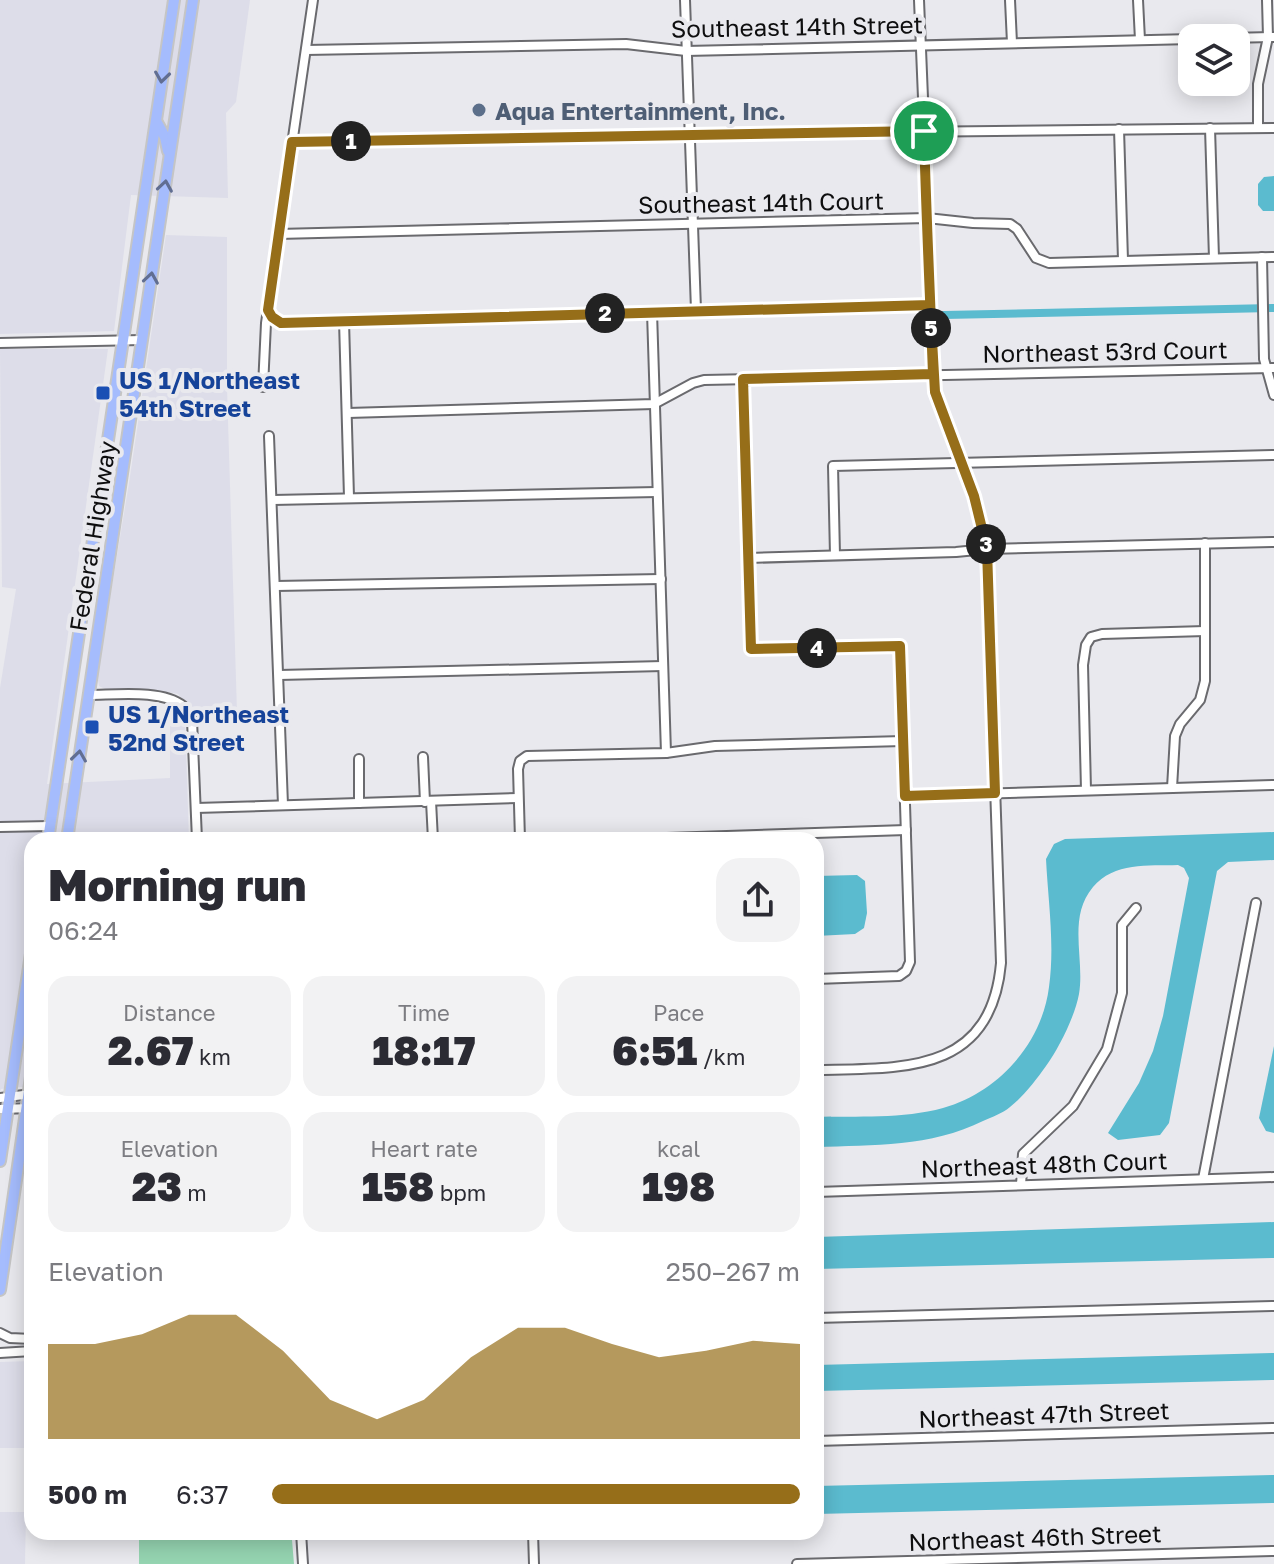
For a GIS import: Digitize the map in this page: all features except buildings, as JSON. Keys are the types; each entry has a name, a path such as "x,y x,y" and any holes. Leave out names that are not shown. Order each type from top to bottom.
{"main road":[{"name":"Federal Highway","path":"49,832 174,0"},
{"name":"Federal Highway","path":"68,832 193,0"},
{"path":"156,121 165,137 169,157"},
{"path":"101,485 107,508 115,518"},
{"path":"95,525 105,536 109,555"},
{"path":"75,661 78,677 88,695"},
{"path":"59,765 68,788 74,790"},
{"path":"50,826 53,832"},
{"path":"0,1161 5,1097 24,991"},
{"path":"0,1290 24,1139"}],"street":[{"path":"263,387 266,323 313,0"},
{"path":"685,0 696,310"},
{"path":"824,1070 895,1068 943,1057 975,1033 994,1003 1000,982 987,549 974,496 940,411 933,374 919,0"},
{"path":"1010,0 1012,43"},
{"path":"1138,0 1140,40"},
{"path":"1258,128 1258,84 1271,37 1267,0"},
{"path":"1250,37 1271,37"},
{"name":"Southeast 14th Street","path":"306,50 626,44 686,51 1178,39"},
{"path":"1210,128 1214,258"},
{"path":"292,142 1274,128"},
{"path":"1119,129 1123,260"},
{"name":"Southeast 14th Court","path":"278,234 927,218 1010,224 1017,229 1030,251 1042,261 1274,257"},
{"path":"1262,257 1263,321 1274,395"},
{"path":"268,310 281,323 930,305"},
{"path":"652,312 666,753"},
{"path":"344,321 349,497"},
{"path":"0,343 142,340"},
{"name":"Northeast 53rd Court","path":"654,404 704,380 1270,368"},
{"path":"743,379 751,649 900,646 910,962 906,971 899,976 824,979"},
{"path":"348,413 654,404"},
{"path":"269,436 283,805"},
{"path":"835,555 833,466 1274,455"},
{"path":"273,500 657,492"},
{"path":"749,558 1274,542"},
{"path":"1172,788 1175,736 1180,724 1200,700 1205,681 1205,543"},
{"path":"276,586 661,579"},
{"path":"1086,790 1083,665 1086,645 1091,637 1102,634 1205,631"},
{"path":"279,675 663,666"},
{"path":"88,695 158,696 173,699 183,706"},
{"path":"192,720 197,832"},
{"path":"520,832 518,769 520,761 527,756 666,753 698,747 903,741"},
{"path":"423,757 432,832"},
{"path":"359,759 359,803"},
{"path":"905,796 1274,785"},
{"path":"196,808 518,798"},
{"path":"0,827 50,826"},
{"path":"824,833 906,830"},
{"path":"1203,1179 1256,903"},
{"path":"1021,1185 1023,1154 1073,1106 1107,1049 1122,993 1122,925 1136,908"},
{"path":"4,1109 24,1108"},
{"name":"Northeast 48th Court","path":"824,1192 1274,1177"},
{"path":"824,1318 1274,1306"},
{"path":"0,1333 10,1338 24,1339"},
{"path":"0,1353 24,1352"},
{"name":"Northeast 47th Street","path":"824,1441 1274,1428"},
{"path":"302,1540 303,1564"},
{"path":"533,1540 534,1564"},
{"name":"Northeast 46th Street","path":"797,1564 1274,1551"}],"shaded area":[{"path":"0,0 250,0 236,102 226,113 228,198 131,195 114,331 0,334"},
{"path":"166,235 227,237 227,388 237,712 192,711 178,694 168,692 109,691 99,686 97,676"},
{"path":"0,349 108,349 47,784 170,778 170,703 185,717 189,832 24,832 24,1087 1,1089 0,1092 0,688 16,589 2,587"},
{"path":"24,1361 24,1448 0,1448 0,1362"},
{"path":"0,1512 24,1512 25,1564 0,1564"}],"green space":[{"path":"139,1540 292,1540 294,1564 139,1564"}],"water":[{"path":"1274,176 1274,211 1263,211 1258,205 1258,184 1264,177"},
{"path":"1274,832 1274,860 1228,862 1217,871 1169,1123 1160,1135 1118,1140 1108,1133 1139,1083 1163,1016 1189,878 1184,868 1178,865 1121,869 1101,879 1093,887 1085,899 1079,925 1080,981 1074,1012 1051,1059 1030,1088 1010,1107 963,1130 943,1136 880,1145 824,1147 824,1117 896,1115 943,1108 982,1090 999,1077 1027,1046 1045,1008 1051,971 1046,859 1054,844 1065,839"},
{"path":"857,875 865,881 867,913 864,928 855,934 824,936 824,876"},
{"path":"1274,1046 1274,1133 1266,1131 1259,1118"},
{"path":"1274,1222 1274,1258 824,1269 824,1237"},
{"path":"1274,1353 1274,1380 824,1391 824,1365"},
{"path":"1274,1475 1274,1503 824,1514 824,1486"}],"waterway":[{"path":"944,315 1274,308"}],"place":[{"name":"Aqua Entertainment, Inc.","path":"479,110"},
{"name":"US 1/Northeast 54th Street","path":"103,393"},
{"name":"US 1/Northeast 52nd Street","path":"92,727"}],"route":[{"path":"924,131 292,142 268,310 281,323 930,305 935,392 974,496 987,549 995,793 905,796 900,646 751,649 743,379 933,374 930,305 924,131"}]}
